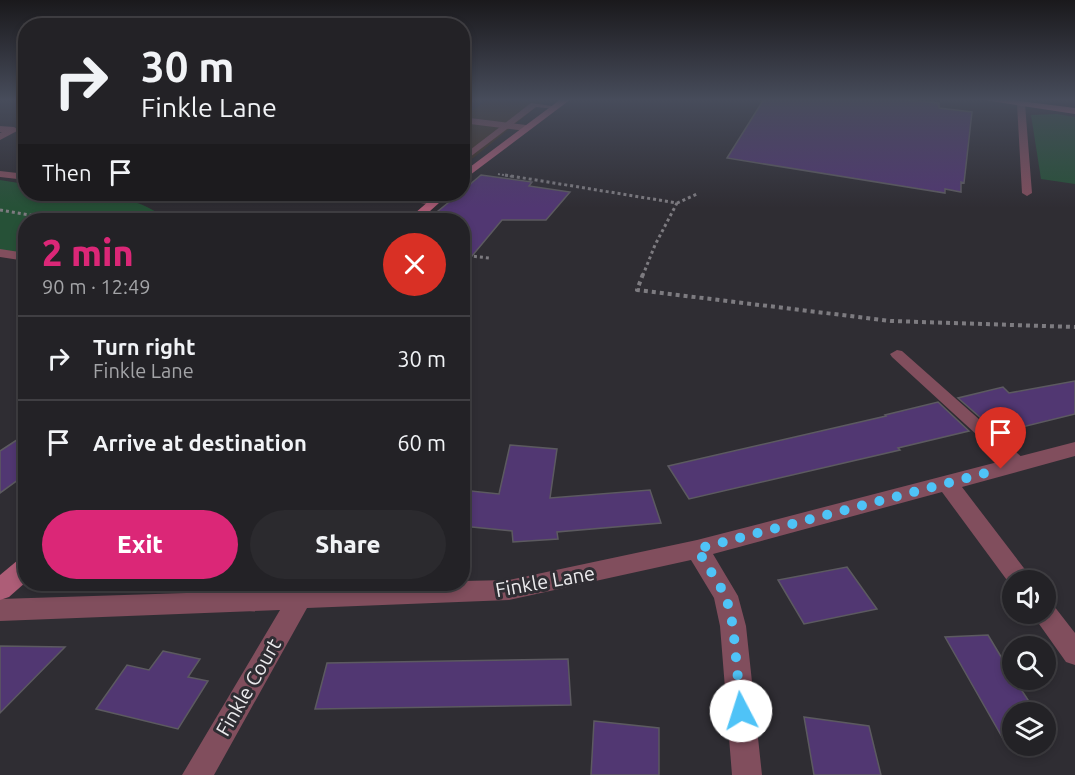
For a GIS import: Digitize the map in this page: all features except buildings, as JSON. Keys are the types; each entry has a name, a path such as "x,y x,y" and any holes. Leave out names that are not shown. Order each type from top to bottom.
{"street":[{"path":"472,170 517,135"},
{"path":"0,174 18,176"},
{"path":"421,213 434,201"},
{"path":"0,254 18,256"},
{"name":"Finkle Lane","path":"0,610 509,590 697,549 1075,449"},
{"path":"947,483 1013,570"},
{"path":"697,549 726,596 733,626 747,775"},
{"path":"0,590 18,574"},
{"name":"Finkle Court","path":"197,775 299,600"},
{"path":"1053,624 1075,653"}],"lane":[{"path":"470,154 495,135"},
{"path":"1023,135 1027,193"},
{"path":"470,147 499,150"},
{"path":"897,354 1019,464"}],"path":[{"path":"472,170 677,203 697,194"},
{"path":"158,213 179,201"},
{"path":"677,203 637,290 891,321 1075,327"},
{"path":"0,210 18,213"},
{"path":"470,256 489,258"}],"shaded area":[{"path":"470,135 501,135 470,161"}],"green space":[{"path":"1034,135 1075,135 1075,184 1041,179"},
{"path":"0,180 18,183 18,201 130,201 158,213 18,213 18,256 0,253"}],"route":[{"path":"741,711 733,626 726,596 697,549 1001,469"}]}
